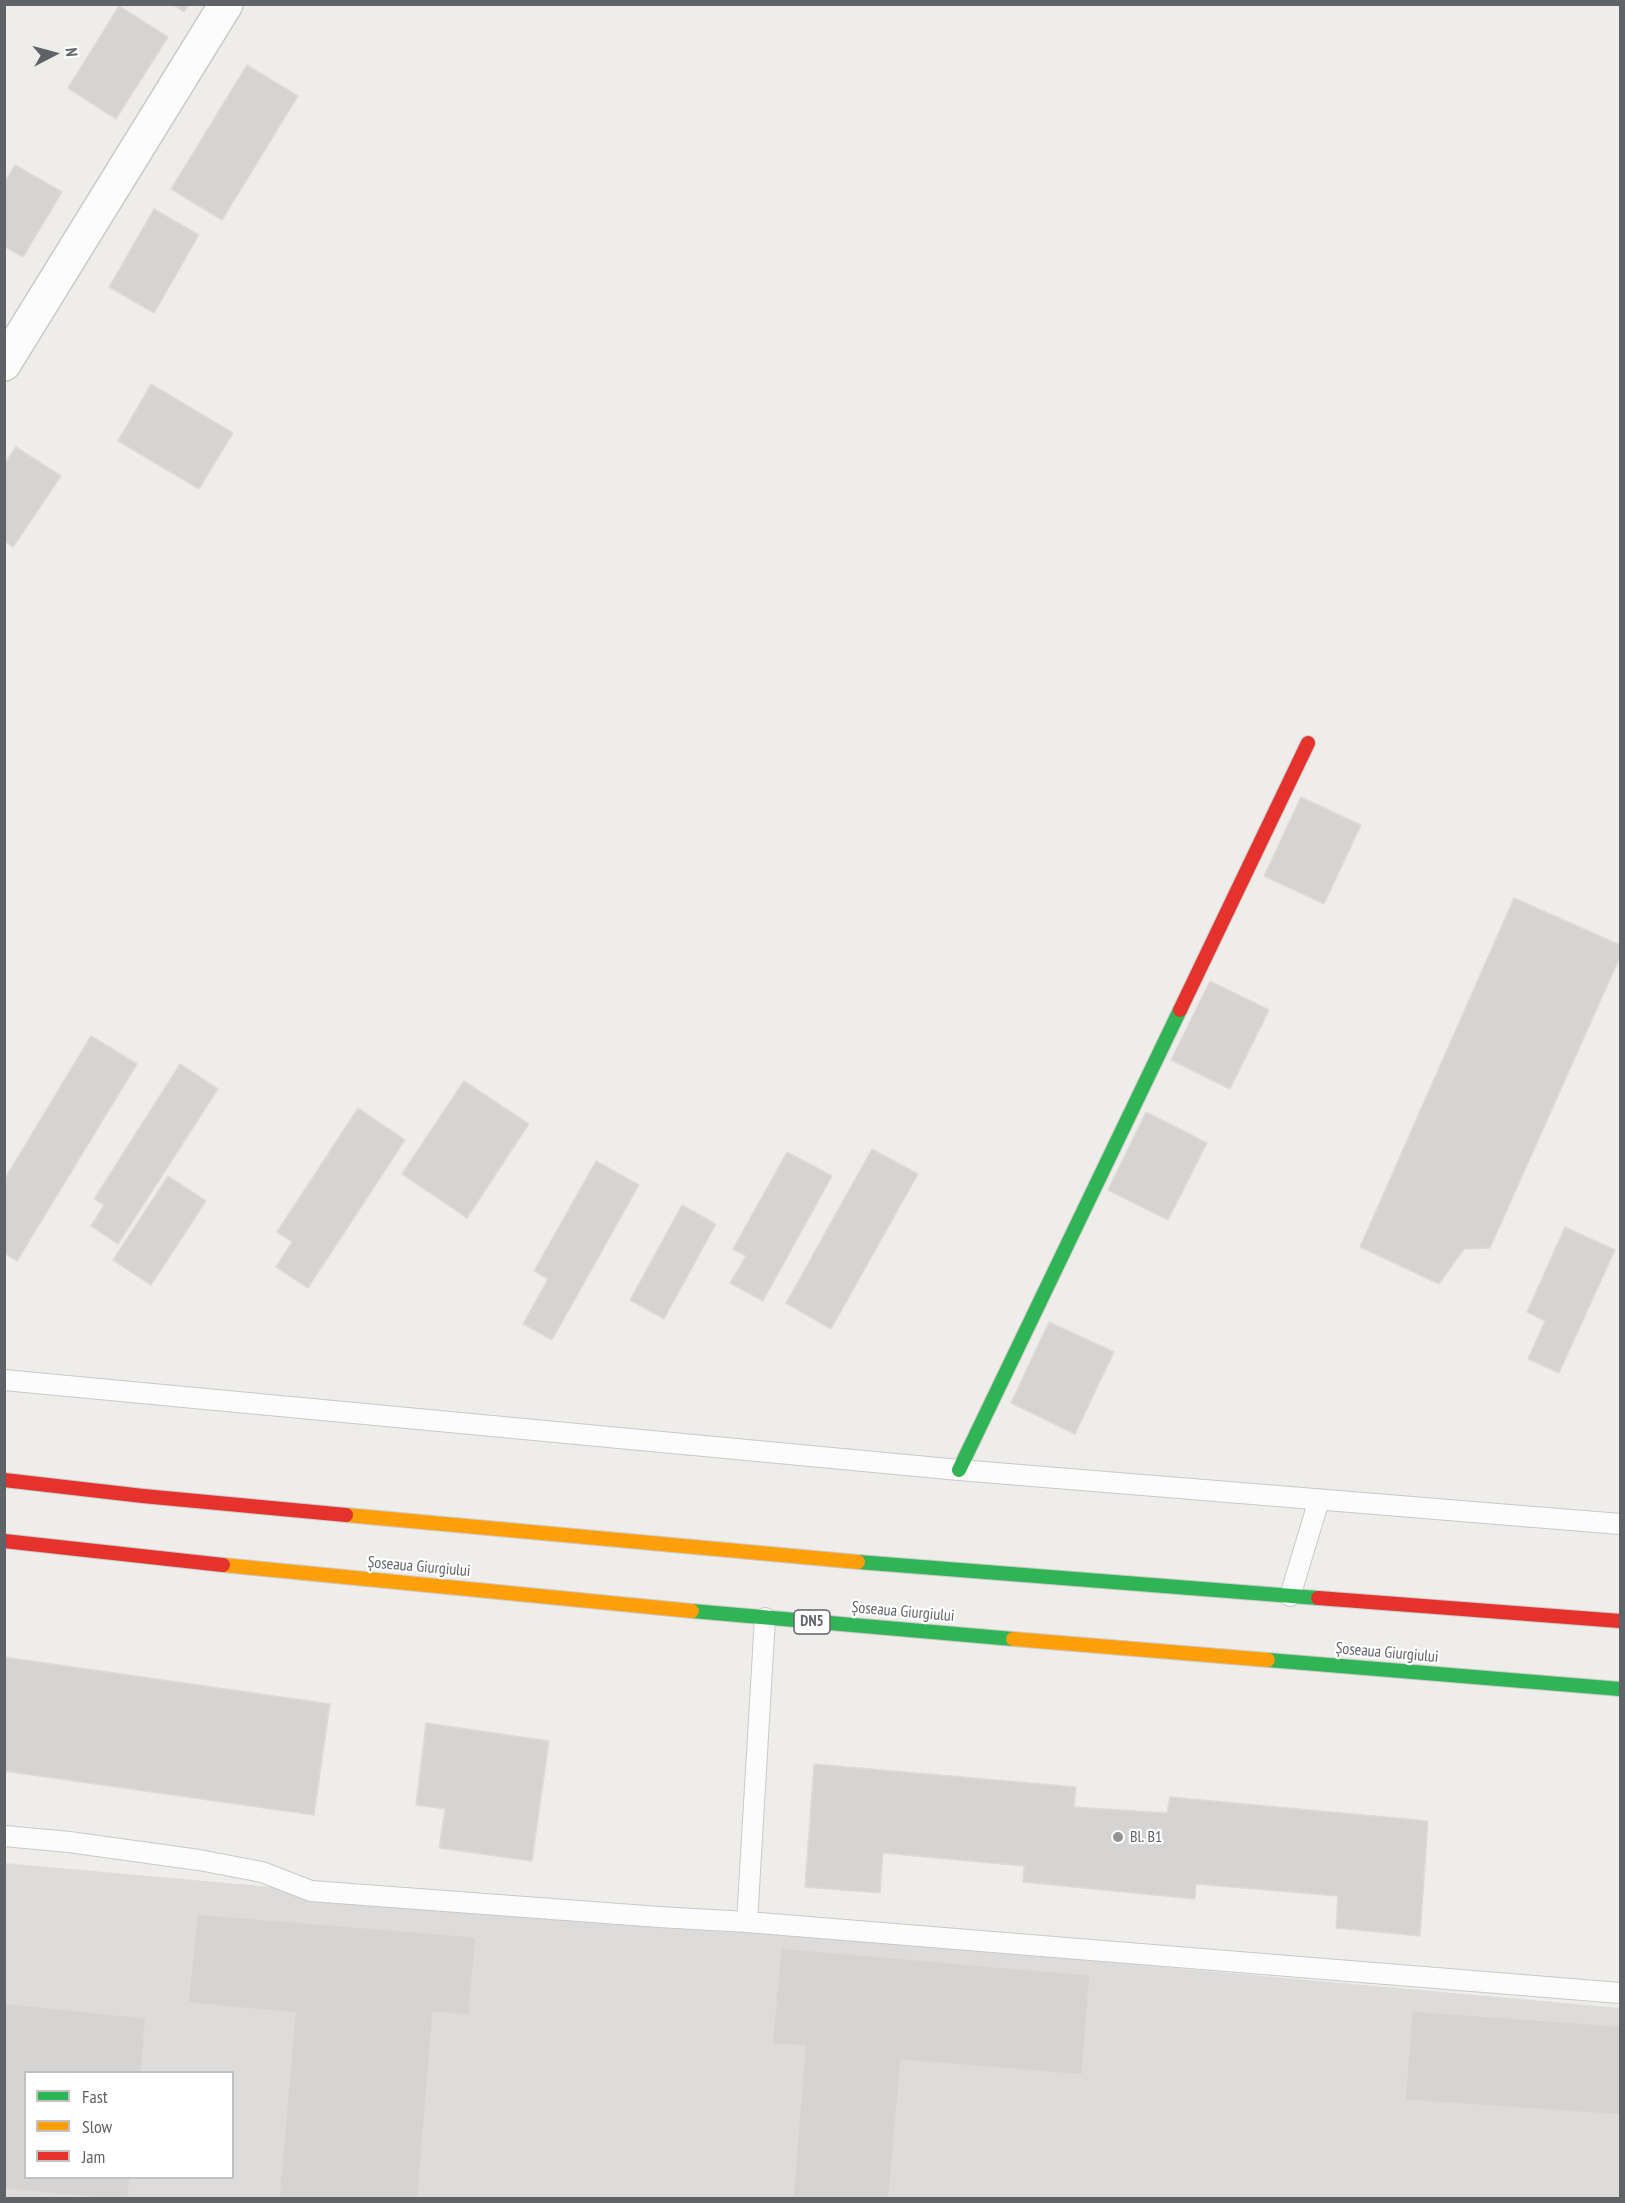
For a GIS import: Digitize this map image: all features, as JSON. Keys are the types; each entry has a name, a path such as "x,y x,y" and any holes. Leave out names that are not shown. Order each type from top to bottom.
{"main road":[{"path":"959,1470 1308,743"},
{"path":"4,1480 143,1496 952,1571 1620,1621"},
{"name":"Șoseaua Giurgiului","path":"4,1540 154,1558 765,1618 1620,1689"}],"street":[{"path":"4,364 226,4"}],"lane":[{"path":"4,1380 959,1470 1620,1524"},
{"path":"1290,1596 1320,1500"},
{"path":"747,1922 765,1618"},
{"path":"4,1836 69,1842 199,1860 262,1872 311,1891 747,1922 1620,1993"}],"shaded area":[{"path":"4,1863 1620,2008 1620,2198 5,2198"}],"building":[{"path":"172,4 189,4 184,12"},
{"path":"119,6 168,37 116,119 68,88"},
{"path":"247,65 298,96 222,220 171,189"},
{"path":"15,165 62,192 23,257 4,246 4,183"},
{"path":"154,209 199,235 154,313 109,287"},
{"path":"151,384 233,433 199,489 118,441"},
{"path":"16,447 61,476 13,547 4,541 4,464"},
{"path":"1301,797 1361,825 1324,904 1264,876"},
{"path":"1514,898 1620,945 1620,957 1490,1248 1464,1249 1439,1284 1360,1247"},
{"path":"1210,981 1269,1010 1230,1089 1171,1060"},
{"path":"91,1036 137,1064 17,1261 4,1253 4,1180"},
{"path":"180,1064 218,1089 118,1244 91,1226 104,1205 94,1199"},
{"path":"464,1081 529,1124 467,1218 402,1174"},
{"path":"358,1108 405,1140 308,1288 276,1267 292,1242 277,1232"},
{"path":"1146,1112 1207,1143 1168,1220 1108,1190"},
{"path":"872,1149 918,1174 831,1329 786,1303"},
{"path":"787,1152 832,1176 763,1301 730,1283 746,1256 733,1249"},
{"path":"596,1161 639,1185 552,1340 523,1324 548,1279 534,1271"},
{"path":"168,1176 206,1201 151,1285 113,1260"},
{"path":"682,1205 716,1224 664,1319 630,1300"},
{"path":"1565,1227 1615,1250 1559,1373 1528,1359 1545,1321 1527,1312"},
{"path":"1049,1322 1114,1352 1075,1434 1011,1403"},
{"path":"4,1657 330,1704 314,1815 4,1771"},
{"path":"426,1723 549,1741 532,1861 439,1848 445,1809 416,1805"},
{"name":"Bl. B1","path":"814,1764 1076,1787 1074,1807 1167,1813 1170,1797 1428,1821 1420,1936 1336,1928 1338,1896 1196,1884 1195,1899 1023,1882 1024,1866 883,1853 880,1893 805,1887"},
{"path":"197,1914 476,1937 469,2015 433,2012 418,2198 279,2198 295,2013 188,2003"},
{"path":"781,1948 1090,1975 1082,2075 901,2060 889,2198 793,2198 805,2046 772,2044"},
{"path":"4,2003 146,2018 141,2071 24,2071 24,2179 130,2179 128,2198 98,2198 4,2189"},
{"path":"1412,2011 1620,2026 1620,2115 1405,2100"}],"traffic: fast":[{"path":"959,1470 1180,1010"},
{"path":"858,1562 1318,1598"},
{"path":"692,1611 1013,1639"},
{"path":"1268,1660 1620,1689"}],"traffic: slow":[{"path":"346,1515 858,1562"},
{"path":"223,1565 692,1611"},
{"path":"1013,1639 1268,1660"}],"traffic: jam":[{"path":"1180,1010 1308,743"},
{"path":"4,1480 346,1515"},
{"path":"4,1541 223,1565"},
{"path":"1318,1598 1620,1621"}],"place":[{"name":"Bl. B1","path":"1118,1837"}]}
